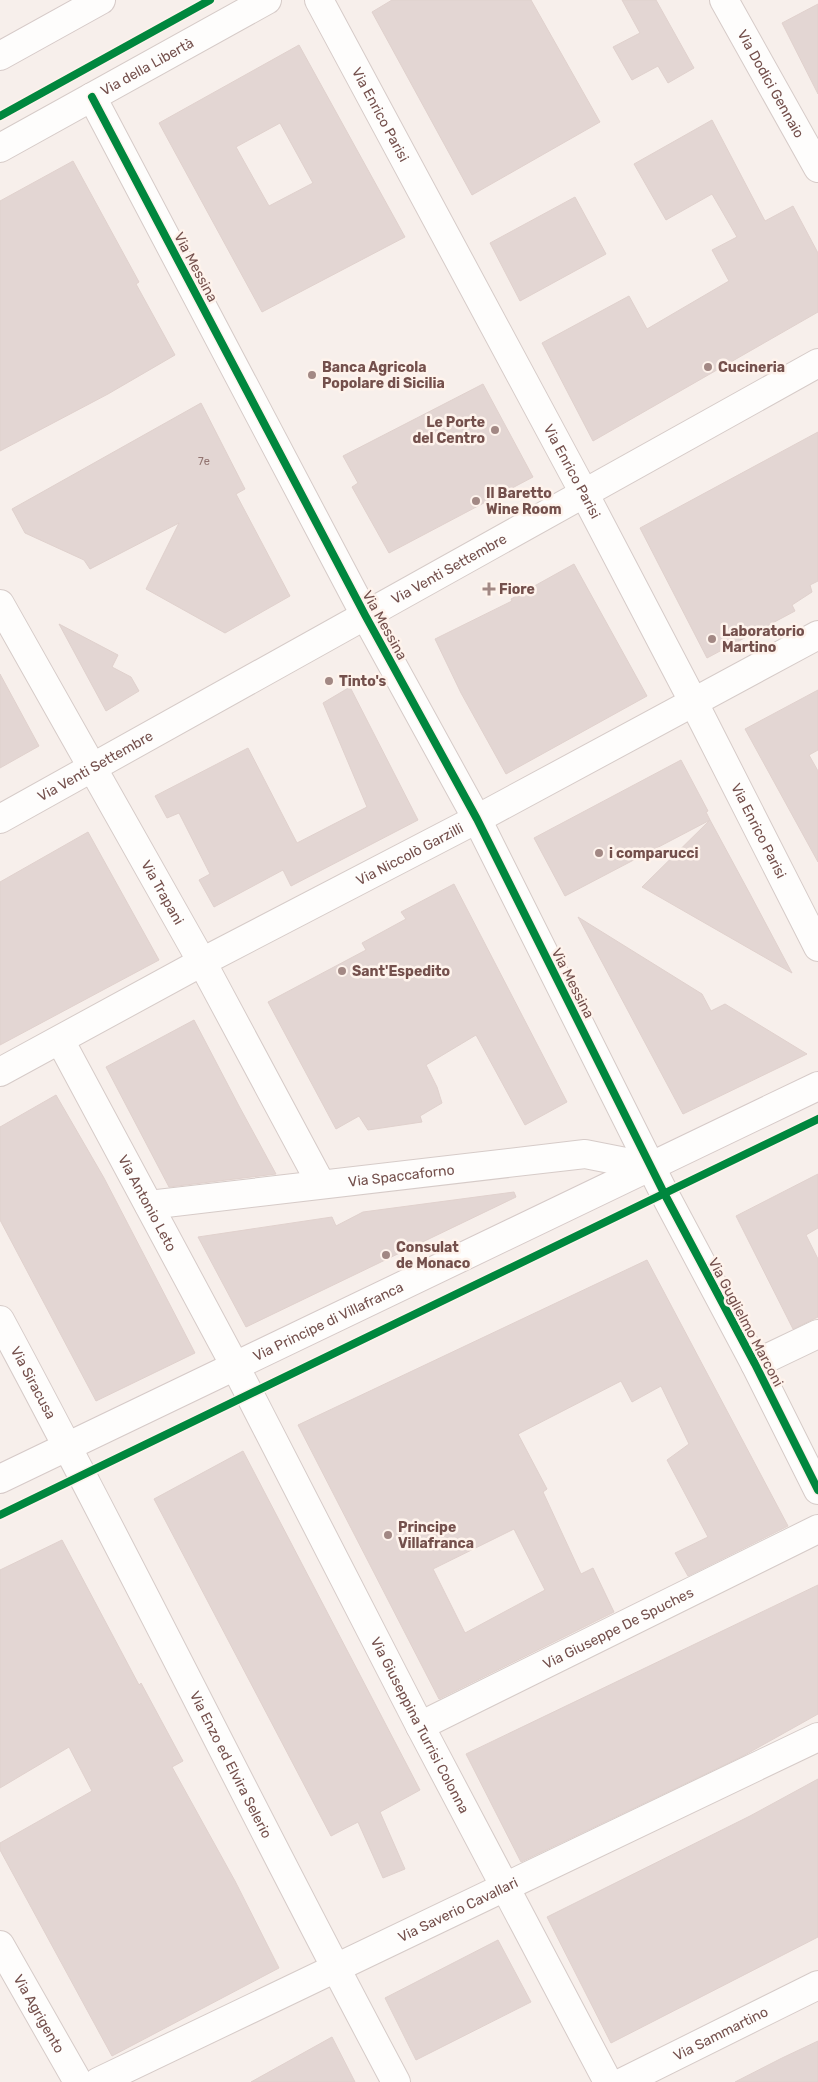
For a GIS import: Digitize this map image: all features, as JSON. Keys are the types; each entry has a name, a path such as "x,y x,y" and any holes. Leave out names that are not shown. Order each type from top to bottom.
{"street":[{"path":"0,56 102,0"},
{"name":"Via della Libertà","path":"0,148 267,0"},
{"name":"Via Enrico Parisi","path":"319,0 584,493 694,703 818,948"},
{"name":"Via Dodici Gennaio","path":"724,0 818,168"},
{"name":"Via Messina","path":"92,97 365,615 477,819 651,1167"},
{"name":"Via Venti Settembre","path":"0,819 818,363"},
{"name":"Via Trapani","path":"0,604 202,962 321,1184"},
{"name":"Via Niccolò Garzilli","path":"0,1072 202,962 477,819 818,635"},
{"name":"Via Antonio Leto","path":"60,1040 235,1366"},
{"name":"Via Principe di Villafranca","path":"0,1479 818,1086"},
{"name":"Via Spaccaforno","path":"149,1206 585,1154 651,1167"},
{"name":"Via Guglielmo Marconi","path":"651,1167 755,1364 818,1490"},
{"name":"Via Siracusa","path":"0,1320 68,1446"},
{"path":"755,1364 818,1334"},
{"name":"Via Giuseppina Turrisi Colonna","path":"235,1366 420,1726 608,2082"},
{"name":"Via Enzo ed Elvira Selerio","path":"68,1446 335,1968 396,2082"},
{"name":"Via Giuseppe De Spuches","path":"420,1726 818,1529"},
{"name":"Via Saverio Cavallari","path":"98,2082 818,1737"},
{"name":"Via Agrigento","path":"0,1945 78,2082"},
{"name":"Via Sammartino","path":"623,2082 818,1985"}],"building":[{"path":"392,0 531,0 600,122 472,195 372,12"},
{"path":"622,0 656,0 694,68 668,83 658,66 632,80 613,47 640,33"},
{"path":"818,4 818,94 782,23"},
{"path":"299,45 405,237 262,312 159,123","holes":["280,123 313,183 269,206 236,147"]},
{"path":"712,120 765,221 793,206 818,253 818,312 593,441 542,343 629,296 647,329 729,281 712,250 737,237 712,194 666,220 634,164"},
{"path":"73,161 139,282 136,284 175,355 108,394 0,451 0,201"},
{"path":"575,197 606,254 520,301 490,243"},
{"path":"483,384 533,477 389,553 352,487 358,483 343,456"},
{"path":"201,403 245,489 236,494 290,596 225,633 146,589 179,523 90,569 84,560 25,533 12,509"},
{"path":"818,432 818,581 810,585 812,592 792,605 795,611 707,658 640,528"},
{"path":"574,564 647,696 506,774 461,693 435,639 512,601 511,599"},
{"path":"59,624 118,655 112,667 131,677 139,691 106,711"},
{"path":"0,674 39,746 0,768"},
{"path":"350,687 418,820 291,886 283,870 214,907 199,880 210,874 179,813 167,818 155,796 248,748 297,843 367,807 323,703"},
{"path":"818,690 818,750 809,755 818,771 818,862 745,729"},
{"path":"681,760 708,811 706,812 710,820 565,896 534,838"},
{"path":"710,820 750,894 792,973 642,887"},
{"path":"88,832 159,960 0,1045 0,882"},
{"path":"454,884 567,1102 525,1125 476,1035 426,1065 437,1087 442,1103 420,1116 422,1122 368,1130 359,1116 336,1129 268,1002 366,950 362,943 406,919 401,912"},
{"path":"578,917 702,994 711,1011 725,1004 807,1054 683,1114"},
{"path":"194,1020 276,1174 169,1187 106,1067"},
{"path":"56,1095 104,1178 195,1353 96,1401 0,1220 0,1127"},
{"path":"818,1174 818,1228 806,1235 818,1259 818,1317 793,1329 736,1216"},
{"path":"514,1192 516,1197 246,1327 198,1237 332,1217 336,1226 363,1212"},
{"path":"647,1260 788,1526 688,1576 675,1553 708,1537 667,1460 689,1444 661,1386 632,1402 621,1381 518,1434 547,1489 543,1492 581,1574 593,1568 614,1612 439,1699 298,1425","holes":["514,1529 545,1590 465,1633 433,1569"]},
{"path":"243,1451 420,1790 380,1812 405,1869 383,1878 358,1822 331,1836 154,1499"},
{"path":"62,1540 139,1685 141,1683 183,1761 172,1767 235,1881 279,1968 112,2056 0,1850 0,1843 92,1791 69,1747 0,1788 0,1570"},
{"path":"818,1585 818,1714 743,1756 521,1862 466,1754"},
{"path":"818,1779 818,1937 611,2043 547,1917 750,1816"},
{"path":"498,1940 531,2002 416,2060 385,1998"},
{"path":"332,2037 355,2082 251,2082"},
{"path":"818,2041 818,2082 735,2082 782,2058"}],"cycle path":[{"path":"0,116 210,0"},
{"path":"92,97 365,615 477,819 664,1193 755,1364 818,1490"},
{"path":"0,1515 818,1119"}],"place":[{"name":"Cucineria","path":"708,367"},
{"name":"Banca Agricola Popolare di Sicilia","path":"312,375"},
{"name":"Le Porte del Centro","path":"495,430"},
{"name":"Il Baretto Wine Room","path":"476,501"},
{"name":"Fiore","path":"489,589"},
{"name":"Laboratorio Martino","path":"712,639"},
{"name":"Tinto's","path":"329,681"},
{"name":"i comparucci","path":"599,853"},
{"name":"Sant'Espedito","path":"342,971"},
{"name":"Consulat de Monaco","path":"386,1255"},
{"name":"Principe Villafranca","path":"388,1535"}]}
